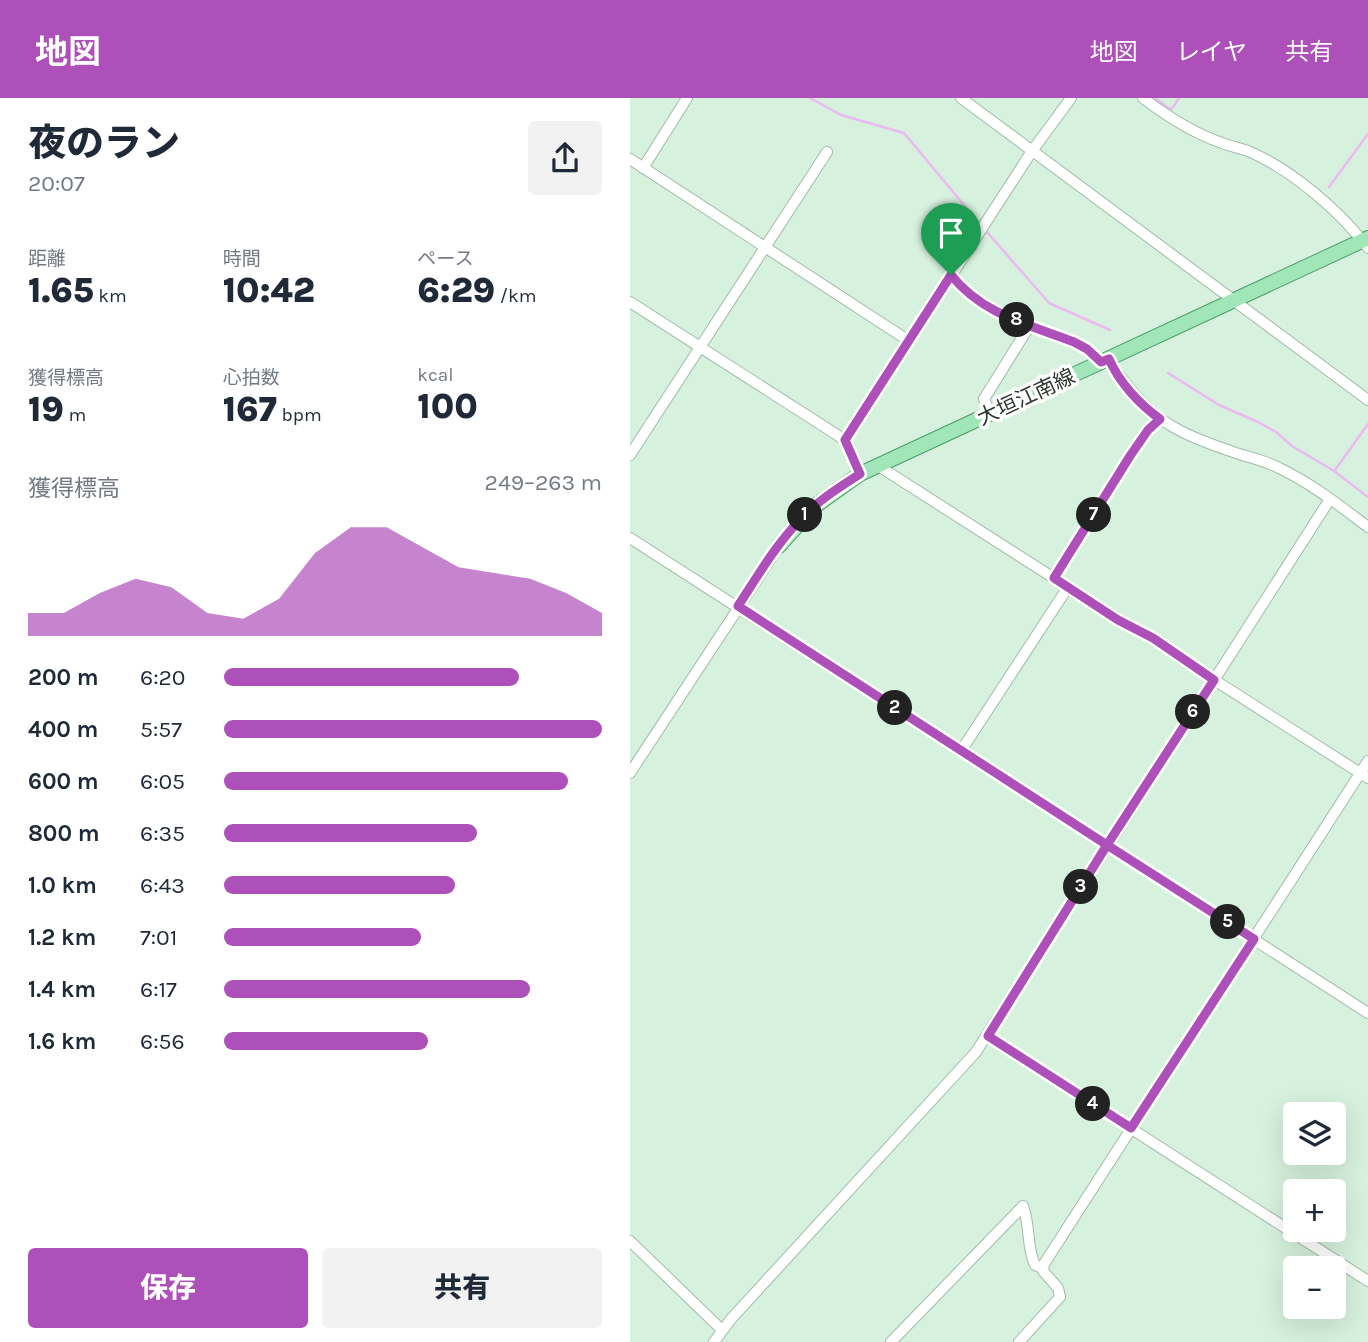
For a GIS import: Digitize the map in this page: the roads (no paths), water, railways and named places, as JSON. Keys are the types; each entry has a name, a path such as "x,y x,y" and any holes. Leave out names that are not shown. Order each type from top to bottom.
{"main road":[{"name":"大垣江南線","path":"779,546 815,506 877,465 1233,300 1366,242"}],"street":[{"path":"643,168 687,98"},
{"path":"961,98 1368,400"},
{"path":"845,440 1032,151 1071,98"},
{"path":"1143,98 1191,130 1273,164 1296,179 1366,242"},
{"path":"630,455 827,152"},
{"path":"630,159 909,341"},
{"path":"951,275 961,287 989,309 1087,349 1105,361 1147,410 1160,419 1195,438 1279,468 1330,499 1368,527"},
{"path":"630,302 845,440 860,474"},
{"path":"990,413 984,399 1030,325"},
{"path":"1054,578 1130,456 1148,430 1160,419"},
{"path":"877,465 1153,638 1364,776"},
{"path":"714,1342 988,1036 1107,845 1330,499"},
{"path":"630,538 1368,1013"},
{"path":"630,773 779,546"},
{"path":"961,751 1068,587"},
{"path":"1042,1268 1254,939 1364,776 1368,761"},
{"path":"988,1036 1368,1281"},
{"path":"891,1342 1023,1206 1031,1234 1029,1250 1035,1265 1042,1268 1058,1288 1060,1297 1019,1342"},
{"path":"630,1241 722,1330"}],"waterway":[{"path":"810,98 841,115 904,133 979,223"},
{"path":"1155,98 1171,110 1179,98"},
{"path":"1329,187 1368,134"},
{"path":"987,232 1049,303 1110,330"},
{"path":"1168,373 1219,405 1276,432 1292,446 1334,471 1368,497"},
{"path":"1335,470 1368,424"}]}
